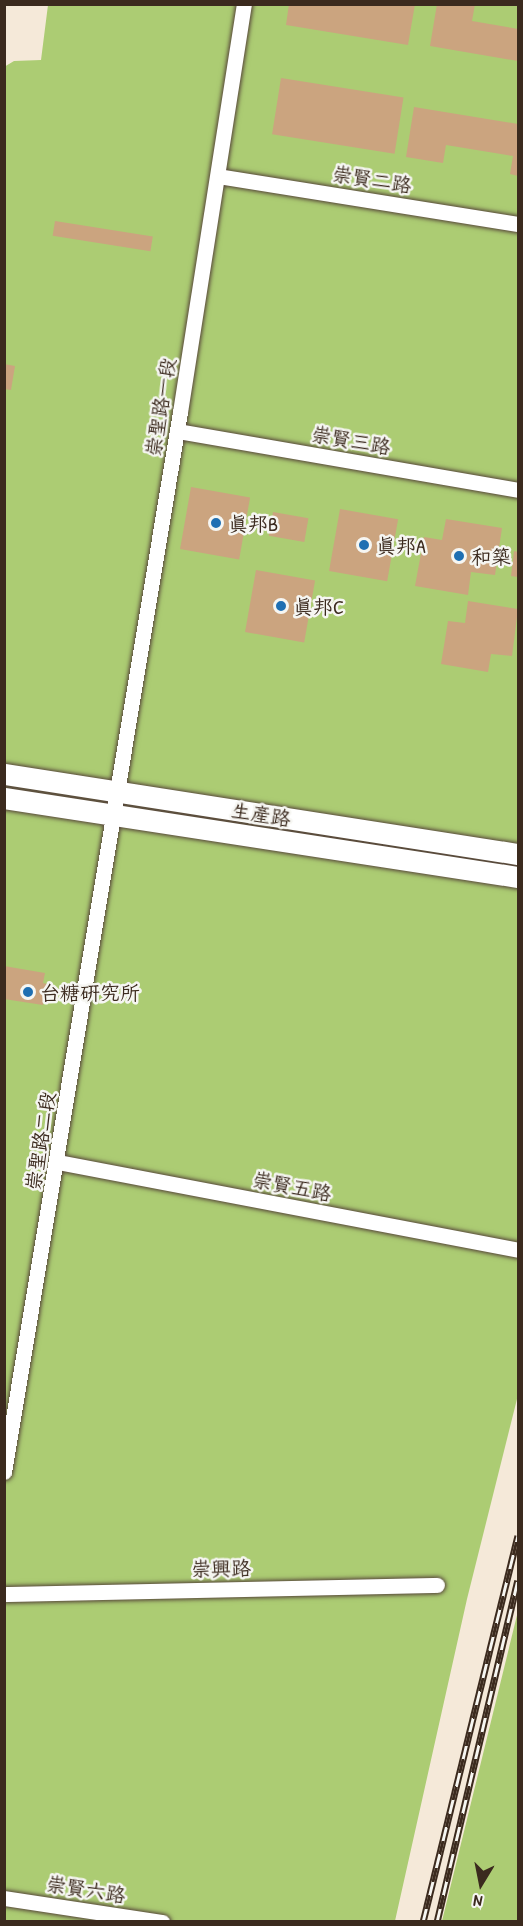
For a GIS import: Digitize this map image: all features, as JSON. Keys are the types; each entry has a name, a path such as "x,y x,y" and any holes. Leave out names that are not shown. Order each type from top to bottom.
{"street":[{"name":"崇聖路一段","path":"114,816 244,4"},
{"name":"崇賢二路","path":"218,176 519,225"},
{"name":"崇賢三路","path":"177,431 519,490"},
{"name":"生產路","path":"4,774 519,854"},
{"name":"生產路","path":"4,798 519,877"},
{"name":"崇聖路二段","path":"4,1472 58,1162 114,816"},
{"name":"崇賢五路","path":"58,1162 519,1250"},
{"name":"崇興路","path":"4,1594 438,1585"},
{"name":"崇賢六路","path":"4,1898 162,1922"}],"green space":[{"path":"48,5 518,5 518,1395 467,1599 395,1921 5,1921 4,67 14,61 41,60"},
{"path":"518,1611 518,1921 442,1921 483,1754"}],"building":[{"path":"289,4 415,4 408,45 286,25"},
{"path":"437,4 475,4 472,21 518,29 518,61 430,46"},
{"path":"281,78 403,97 395,154 272,134"},
{"path":"414,107 518,124 518,176 510,174 513,156 446,145 443,163 406,157"},
{"path":"55,221 153,236 150,251 53,236"},
{"path":"4,364 15,366 11,390 4,389"},
{"name":"真邦B","path":"191,487 250,497 239,559 180,549"},
{"name":"真邦A","path":"340,509 398,519 387,581 329,571"},
{"path":"273,512 308,518 304,542 269,536"},
{"name":"和築","path":"446,519 502,528 495,575 471,572 468,595 415,586 424,537 442,540"},
{"path":"514,551 518,552 518,577 511,576"},
{"name":"真邦C","path":"256,570 315,580 304,642 245,632"},
{"path":"468,601 518,609 512,656 491,654 488,672 441,664 448,621 465,623"},
{"name":"台糖研究所","path":"4,966 45,973 43,983 52,985 49,1002 43,1001 43,1005 4,999"}],"railway":[{"path":"423,1922 518,1535"},
{"path":"437,1922 518,1580"}],"place":[{"name":"真邦B","path":"216,523"},
{"name":"真邦A","path":"364,545"},
{"name":"和築","path":"459,556"},
{"name":"真邦C","path":"281,606"},
{"name":"台糖研究所","path":"28,992"}]}
